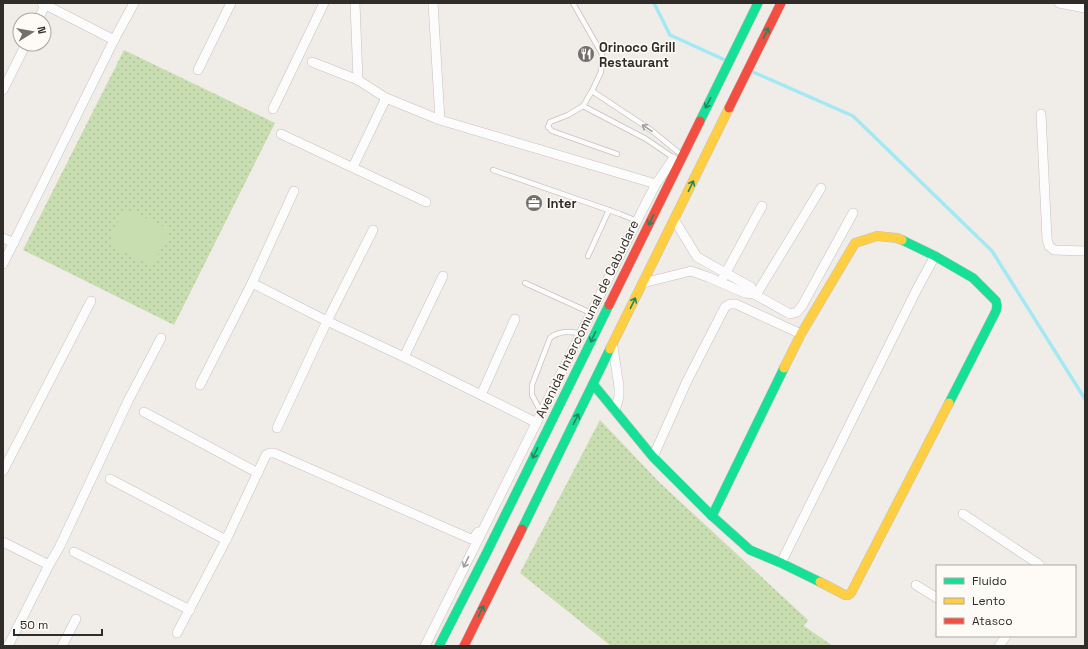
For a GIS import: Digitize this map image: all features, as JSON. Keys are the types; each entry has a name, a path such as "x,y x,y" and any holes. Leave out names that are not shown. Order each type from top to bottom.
{"main road":[{"name":"Avenida Intercomunal de Cabudare","path":"439,646 486,554 758,3"},
{"path":"464,646 781,3"},
{"path":"593,384 653,457 712,516 750,550 782,563 848,595 851,593 996,311 996,301 973,278 935,256 897,238 877,236 855,243 801,334 712,516"},
{"path":"533,422 563,397"}],"street":[{"path":"3,264 114,40 134,3"},
{"path":"198,70 231,3"},
{"path":"273,109 324,3"},
{"path":"355,3 358,80"},
{"path":"433,3 440,120"},
{"path":"745,31 754,3"},
{"path":"1059,3 1085,8"},
{"path":"44,4 114,40"},
{"path":"3,90 22,52"},
{"path":"312,62 358,80 386,98 440,120 656,184"},
{"path":"353,167 386,98"},
{"path":"1041,114 1047,239 1049,246 1054,250 1085,251"},
{"path":"178,633 226,540 266,455 270,453 274,453 473,539 479,531 533,422 542,412 656,184 700,120"},
{"path":"281,134 426,202"},
{"path":"755,294 821,188"},
{"path":"200,386 252,283 294,191"},
{"path":"721,282 762,206"},
{"path":"643,283 691,271 745,293 755,294 790,314 797,312 802,306 853,213"},
{"path":"674,220 697,257 751,287 755,294"},
{"path":"277,428 327,321 373,230"},
{"path":"3,238 14,243"},
{"path":"782,563 917,288 935,256"},
{"path":"691,271 697,257"},
{"path":"404,357 443,276"},
{"path":"252,283 533,422"},
{"path":"3,471 91,301"},
{"path":"653,457 687,381 726,307 730,304 736,304 801,334"},
{"path":"481,395 515,319"},
{"path":"8,646 60,546 128,401 161,338"},
{"path":"613,344 619,397 615,411"},
{"path":"144,412 258,473"},
{"path":"425,646 533,422"},
{"path":"110,479 226,540"},
{"path":"963,514 1039,565"},
{"path":"3,542 49,565"},
{"path":"74,552 190,610"},
{"path":"916,585 936,597"},
{"path":"62,646 76,619"}],"lane":[{"path":"573,3 602,54 601,72 583,106 568,115 550,122 548,126 550,130 616,154"},
{"path":"592,91 651,130 676,155"},
{"path":"583,106 676,155"},
{"path":"493,170 637,221"},
{"path":"588,256 609,210"},
{"path":"525,283 591,313"},
{"path":"542,412 532,395 531,390 550,338 555,334 562,332 581,333"}],"green space":[{"path":"124,50 275,123 174,325 23,250"},
{"path":"124,208 171,230 152,266 108,244"},
{"path":"600,420 659,482 808,620 804,626 833,646 611,646 520,573"}],"waterway":[{"path":"654,3 670,35 725,60"},
{"path":"753,72 853,116 992,251 1085,399"}],"traffic: fast":[{"path":"700,121 758,3"},
{"path":"902,240 935,256 973,278 996,301 996,311 949,403"},
{"path":"439,646 609,305"},
{"path":"522,529 610,349"},
{"path":"712,516 784,368"},
{"path":"593,384 653,457 712,516 750,550 820,582"}],"traffic: slow":[{"path":"610,349 729,108"},
{"path":"784,368 801,334 855,243 877,236 902,240"},
{"path":"820,582 845,595 851,593 949,403"}],"traffic: jam":[{"path":"729,108 781,3"},
{"path":"609,305 700,121"},
{"path":"464,646 522,529"}],"place":[{"name":"Orinoco Grill Restaurant","path":"586,54"},
{"name":"Inter","path":"534,203"}]}
